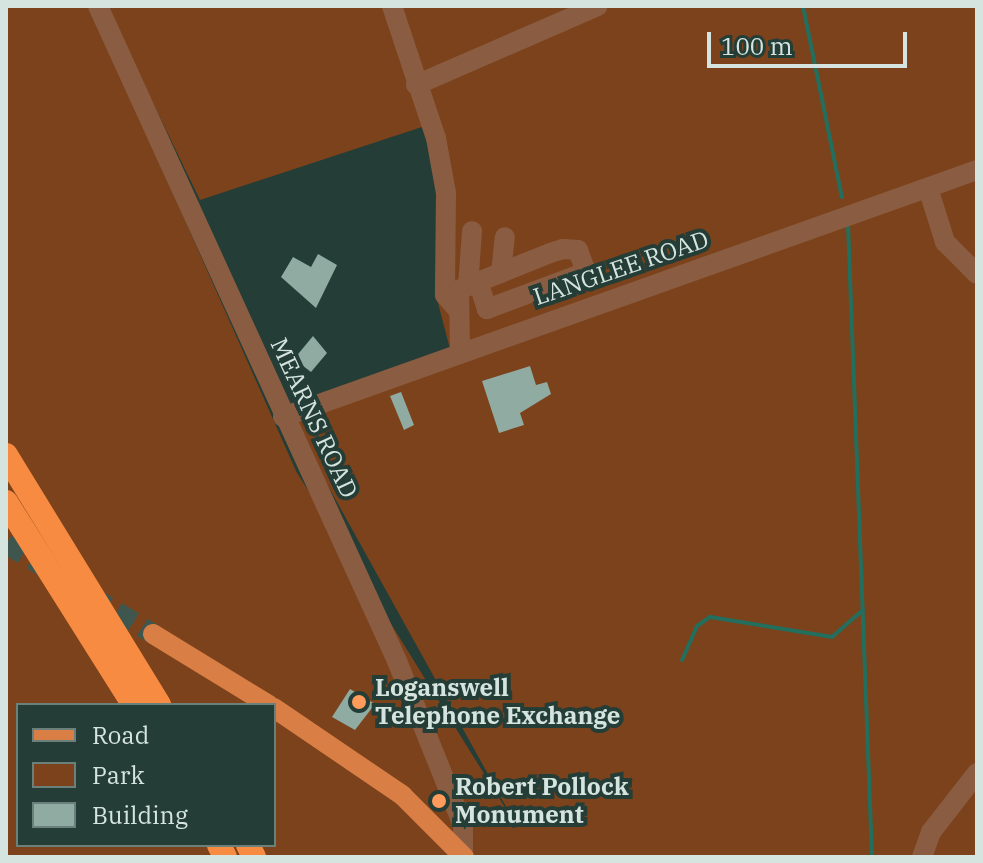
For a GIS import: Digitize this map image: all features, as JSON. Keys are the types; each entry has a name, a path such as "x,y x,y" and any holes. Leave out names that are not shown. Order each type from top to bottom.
{"highway":[{"path":"6,455 158,703"},
{"path":"6,502 133,703"}],"main road":[{"path":"153,634 267,703"},
{"path":"276,709 402,795 463,856"}],"street":[{"name":"MEARNS ROAD","path":"98,6 397,661 463,825 463,856"},
{"path":"392,6 446,193 445,295 457,309"},
{"path":"416,85 598,6"},
{"name":"LANGLEE ROAD","path":"283,417 977,170"},
{"path":"928,188 945,242 977,274"},
{"path":"460,352 459,290 473,284 501,273 536,252 578,250 586,272 487,309 473,284 472,231"},
{"path":"501,273 505,237"},
{"path":"922,857 931,832 977,773"}],"green space":[{"path":"6,6 90,6 296,471 519,830 287,412 450,349 438,303 442,213 428,125 200,200 106,6 977,6 977,857 6,857"}],"building":[{"path":"318,254 337,265 316,308 281,277 293,257 311,267"},
{"path":"313,336 327,353 311,372 294,359"},
{"path":"530,366 536,385 547,382 551,394 520,413 524,425 499,433 482,381"},
{"path":"401,392 414,425 404,430 390,396"},
{"path":"350,689 375,704 355,730 332,717"}],"waterway":[{"path":"803,6 842,197"},
{"path":"848,224 872,857"},
{"path":"682,660 697,626 710,617 832,637 863,610"}],"tunnel":[{"path":"6,544 47,569"},
{"path":"91,596 153,634"}],"place":[{"name":"Loganswell Telephone Exchange","path":"359,702"},
{"name":"Robert Pollock Monument","path":"439,801"}]}
